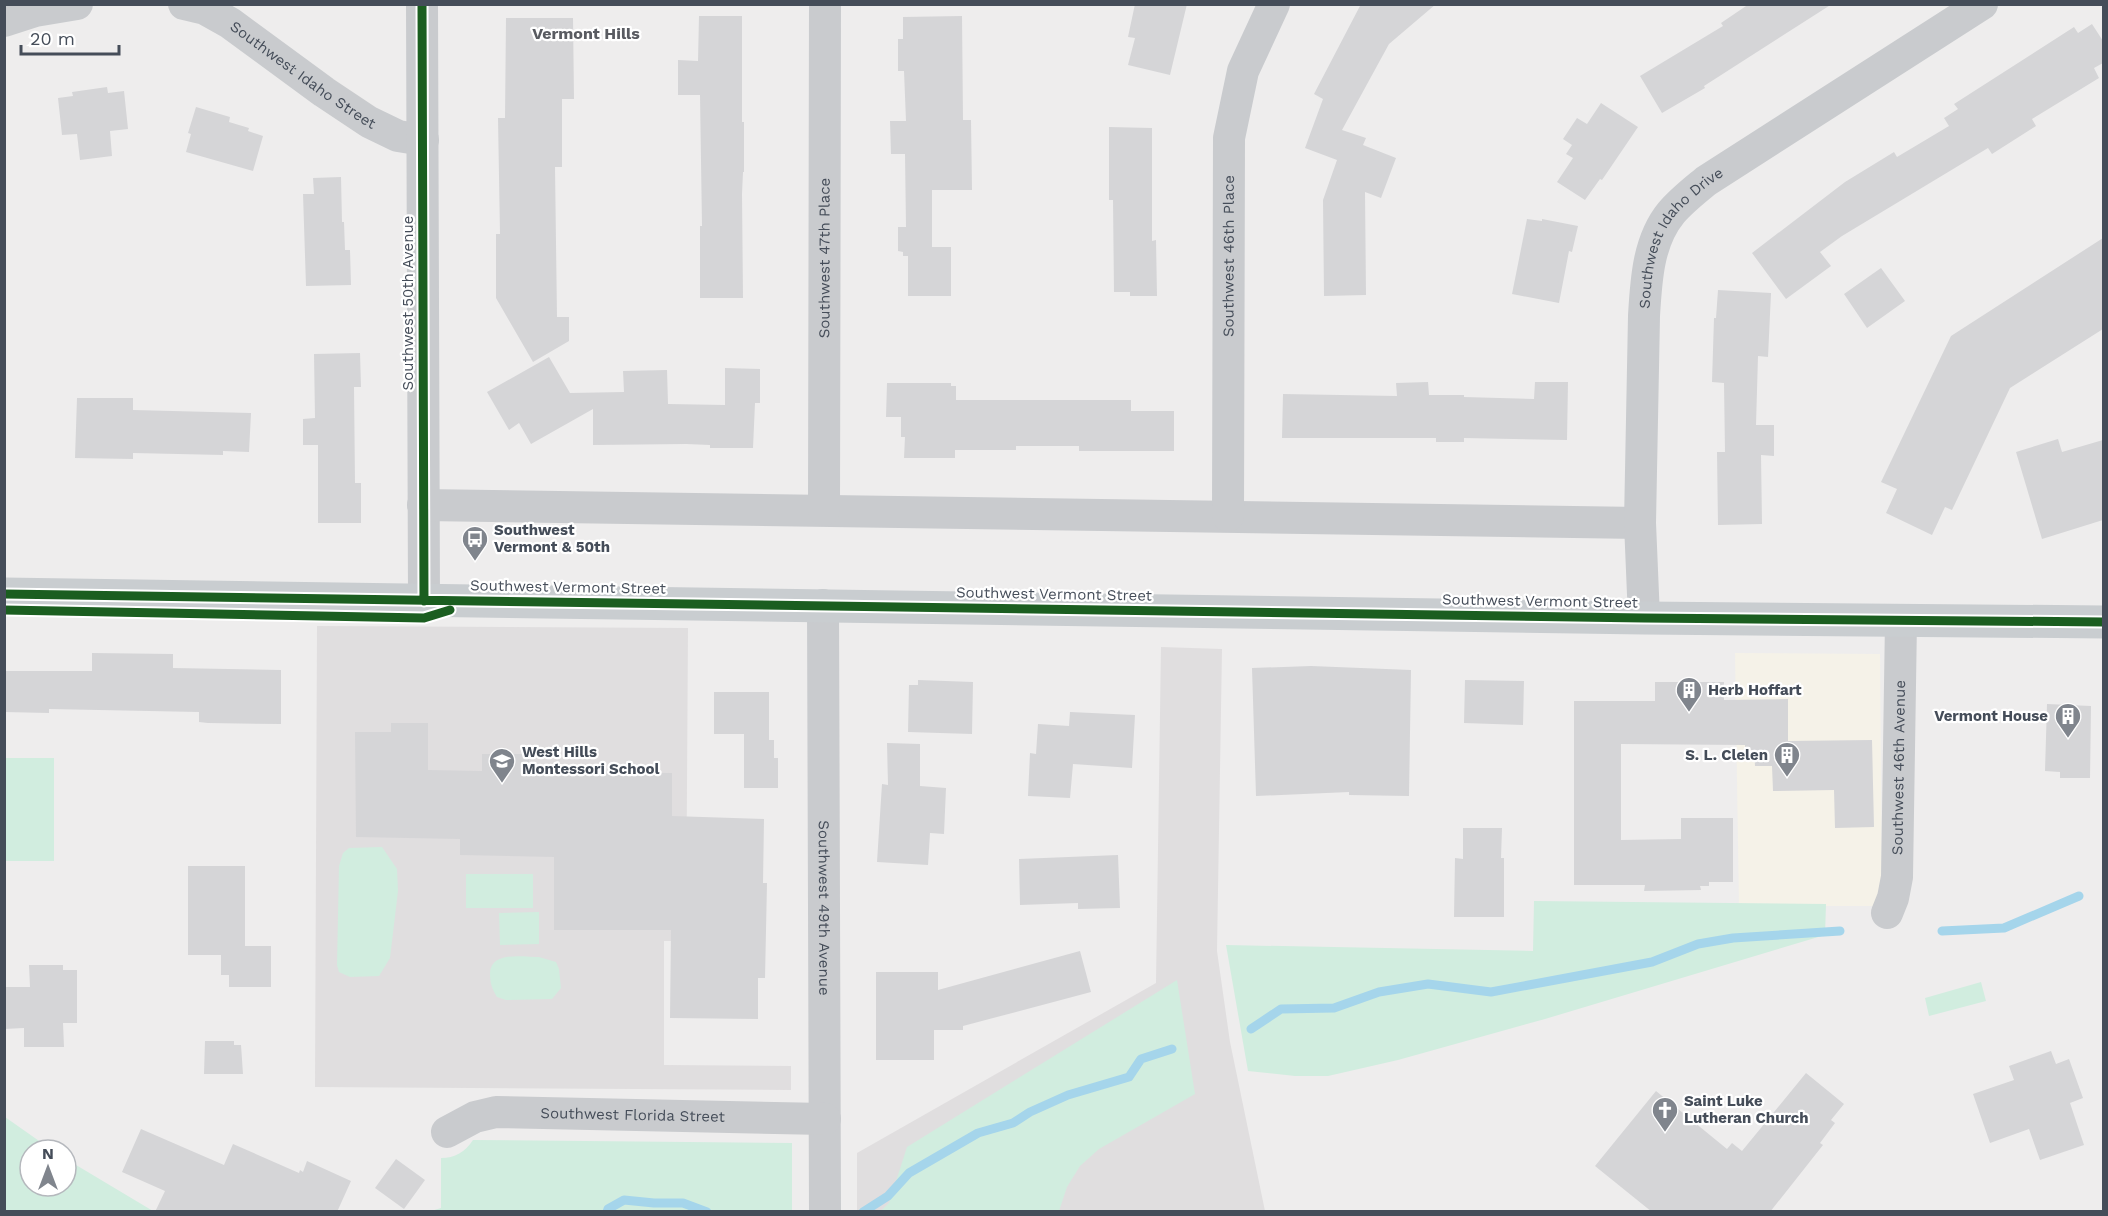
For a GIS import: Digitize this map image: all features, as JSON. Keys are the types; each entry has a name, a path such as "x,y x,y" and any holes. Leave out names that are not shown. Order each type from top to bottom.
{"main road":[{"name":"Southwest Vermont Street","path":"4,594 1644,618 2103,622"}],"street":[{"path":"4,21 35,11 77,4"},
{"name":"Southwest 50th Avenue","path":"422,4 424,601"},
{"name":"Southwest 47th Place","path":"824,510 825,4"},
{"name":"Southwest 46th Place","path":"1228,516 1229,138 1243,71 1275,4"},
{"name":"Southwest Idaho Drive","path":"1644,618 1640,522 1646,283 1649,262 1658,235 1670,214 1706,181 1982,4"},
{"name":"Southwest Idaho Street","path":"198,6 230,23 369,122 398,136 423,140"},
{"path":"423,505 1640,522"},
{"name":"Southwest 49th Avenue","path":"823,605 825,1212"},
{"name":"Southwest 46th Avenue","path":"1887,913 1897,877 1901,621"},
{"name":"Southwest Florida Street","path":"447,1132 475,1117 496,1112 825,1119"}],"shaded area":[{"name":"West Hills Montessori School","path":"317,626 688,628 686,941 664,941 664,1065 791,1066 791,1090 315,1087"},
{"path":"1161,647 1222,649 1217,951 1230,1042 1265,1211 857,1212 857,1153 1156,983"},
{"path":"1735,653 1880,654 1882,906 1739,906"}],"green space":[{"path":"5,758 54,758 54,861 5,861"},
{"path":"382,847 397,869 398,891 390,958 379,976 350,977 339,972 337,965 339,866 343,853 349,848"},
{"path":"466,874 533,874 533,908 466,908"},
{"path":"1534,901 1826,904 1825,935 1545,1019 1398,1060 1328,1076 1295,1076 1248,1071 1226,945 1533,951"},
{"path":"539,912 539,944 500,945 499,913"},
{"path":"517,956 539,957 556,962 559,969 561,988 552,999 506,1000 497,997 490,977 492,966 496,961"},
{"path":"1177,980 1195,1094 1099,1149 1080,1166 1067,1187 1059,1211 881,1211 889,1203 907,1147"},
{"path":"1981,982 1986,1001 1929,1016 1925,998"},
{"path":"5,1117 35,1138 18,1138 18,1198 78,1198 78,1166 153,1211 5,1211"},
{"path":"473,1140 792,1143 792,1211 431,1211 441,1208 441,1158 459,1154"}],"building":[{"path":"1135,4 1187,4 1170,75 1128,65 1135,38 1128,37"},
{"path":"1361,4 1436,4 1389,44 1342,130 1366,138 1363,145 1396,158 1381,198 1365,192 1366,295 1324,296 1323,200 1337,160 1305,148 1323,99 1314,94"},
{"path":"1749,4 1832,4 1704,86 1705,88 1662,113 1640,76 1723,26 1721,23"},
{"path":"699,16 742,16 743,298 700,298 700,226 702,226 700,95 678,95 678,60 698,61"},
{"path":"962,16 963,120 971,120 972,190 932,190 932,247 951,247 951,296 908,296 908,256 903,256 903,252 898,251 898,227 906,227 905,154 891,154 890,121 906,121 904,71 898,71 898,39 903,39 903,17"},
{"path":"506,18 573,18 574,99 562,99 562,167 555,167 557,317 569,317 569,341 533,362 496,298 496,234 500,234 498,118 505,118"},
{"path":"2092,24 2103,41 2103,63 2094,68 2099,78 2032,119 2036,126 1992,154 1988,148 1842,236 1820,252 1831,266 1786,299 1752,253 1845,182 1894,152 1897,157 1949,126 1944,118 1958,109 1954,104 2074,27 2078,33"},
{"path":"107,87 108,93 124,91 128,129 110,131 112,156 80,160 77,134 62,135 58,98 73,96 72,92"},
{"path":"1601,103 1638,127 1602,180 1600,179 1585,200 1557,182 1573,158 1566,154 1572,145 1563,139 1577,118 1587,124"},
{"path":"196,107 230,117 229,122 249,128 248,131 263,136 253,171 186,152 191,134 188,133"},
{"path":"1109,127 1152,128 1152,241 1156,240 1157,296 1130,296 1130,292 1114,292 1113,200 1109,200"},
{"path":"341,177 342,222 344,222 345,250 350,250 351,285 306,286 303,194 314,194 313,178"},
{"path":"1527,219 1542,221 1542,219 1578,226 1572,252 1569,251 1559,303 1512,294"},
{"path":"2103,238 2103,329 2010,388 1952,510 1945,507 1932,535 1886,513 1897,489 1881,482 1951,336"},
{"path":"1881,268 1905,301 1867,328 1844,294"},
{"path":"1718,290 1771,293 1768,357 1758,356 1756,425 1774,425 1774,456 1761,455 1762,524 1718,525 1717,452 1725,452 1724,383 1712,382 1714,318 1716,318"},
{"path":"360,353 361,387 354,387 355,483 361,483 361,523 318,523 318,445 303,445 303,419 315,418 314,354"},
{"path":"549,357 570,393 624,392 623,371 667,370 668,404 725,405 725,368 760,369 760,403 755,403 753,448 710,448 710,445 686,444 593,445 593,409 531,444 519,423 509,430 487,392"},
{"path":"1428,382 1429,395 1534,399 1535,382 1568,382 1567,440 1464,438 1464,442 1436,442 1436,438 1282,438 1283,394 1397,396 1396,383"},
{"path":"887,383 951,383 951,386 956,386 956,400 1131,400 1131,411 1174,411 1174,451 1079,451 1079,446 1016,446 1016,450 955,450 955,458 904,458 905,437 901,437 901,417 886,417"},
{"path":"77,398 133,398 133,410 251,413 249,452 223,451 223,455 133,453 133,459 75,458"},
{"path":"2058,439 2062,452 2103,440 2103,520 2042,539 2016,452"},
{"path":"92,653 173,654 173,668 281,670 281,724 199,722 199,712 49,709 49,713 4,712 4,671 92,671"},
{"path":"1311,666 1411,670 1409,796 1349,795 1349,792 1256,796 1252,668"},
{"path":"918,680 973,682 972,734 908,732 909,685 918,685"},
{"path":"1465,680 1524,681 1523,725 1464,723"},
{"path":"1655,682 1724,682 1724,700 1788,699 1788,741 1872,740 1874,827 1835,828 1834,790 1773,791 1772,766 1755,766 1754,750 1745,750 1745,745 1621,744 1621,840 1681,839 1681,818 1733,818 1733,882 1709,882 1709,886 1700,886 1701,890 1644,891 1645,885 1574,885 1574,701 1655,701"},
{"path":"714,692 769,692 769,740 774,740 774,758 778,758 778,788 744,788 744,734 714,734"},
{"name":"Vermont House","path":"2047,704 2091,706 2090,778 2060,778 2060,772 2045,771"},
{"path":"1070,712 1135,715 1132,768 1073,764 1070,798 1028,796 1030,753 1036,754 1038,724 1069,726"},
{"path":"391,723 428,723 428,770 482,771 482,754 529,754 529,772 672,773 672,816 764,819 763,883 767,883 765,978 758,978 758,1019 670,1018 671,930 554,930 554,857 460,855 460,839 356,837 355,732 391,732"},
{"path":"887,743 920,744 920,786 946,788 944,834 930,833 928,865 877,862 882,784 888,785"},
{"path":"1463,828 1502,828 1504,917 1454,917 1455,858 1463,859"},
{"path":"1118,855 1120,908 1078,909 1078,903 1020,905 1019,859"},
{"path":"188,866 245,866 245,946 271,946 271,987 229,987 229,975 221,975 221,955 188,955"},
{"path":"1080,951 1091,992 963,1026 963,1030 934,1030 934,1060 876,1060 876,972 938,972 938,990"},
{"path":"29,965 63,965 63,970 77,970 77,1023 63,1023 64,1047 24,1047 24,1028 4,1029 4,987 30,987"},
{"path":"205,1041 234,1041 234,1045 241,1045 243,1074 204,1074"},
{"path":"2051,1051 2056,1064 2069,1059 2083,1098 2070,1103 2084,1145 2040,1160 2029,1129 1990,1143 1973,1094 2014,1080 2009,1066"},
{"name":"Saint Luke Lutheran Church","path":"1806,1073 1844,1104 1831,1120 1835,1123 1820,1143 1823,1145 1770,1212 1652,1212 1595,1166 1656,1091 1727,1149 1732,1143 1742,1151"},
{"path":"141,1129 224,1165 233,1144 299,1173 300,1170 303,1172 307,1161 351,1181 337,1212 155,1212 165,1191 122,1172"},
{"path":"396,1159 425,1180 404,1209 375,1188"}],"waterway":[{"path":"1942,931 2004,928 2079,896"},
{"path":"1251,1029 1281,1009 1334,1008 1379,992 1428,984 1491,992 1652,962 1698,944 1733,938 1840,931"},
{"path":"863,1212 888,1196 909,1173 978,1133 1013,1123 1030,1112 1068,1095 1129,1077 1141,1059 1172,1049"},
{"path":"607,1212 608,1209 624,1200 683,1203 707,1212"}],"cycle path":[{"path":"422,4 424,601"},
{"path":"4,594 1644,618 2104,622"},
{"path":"4,610 424,618 450,610"}],"place":[{"name":"Southwest Vermont & 50th","path":"475,562"},
{"name":"Herb Hoffart","path":"1689,713"},
{"name":"Vermont House","path":"2068,739"},
{"name":"S. L. Clelen","path":"1787,778"},
{"name":"West Hills Montessori School","path":"502,784"},
{"name":"Saint Luke Lutheran Church","path":"1665,1133"}],"district":[{"name":"Vermont Hills","path":"586,33"}]}
